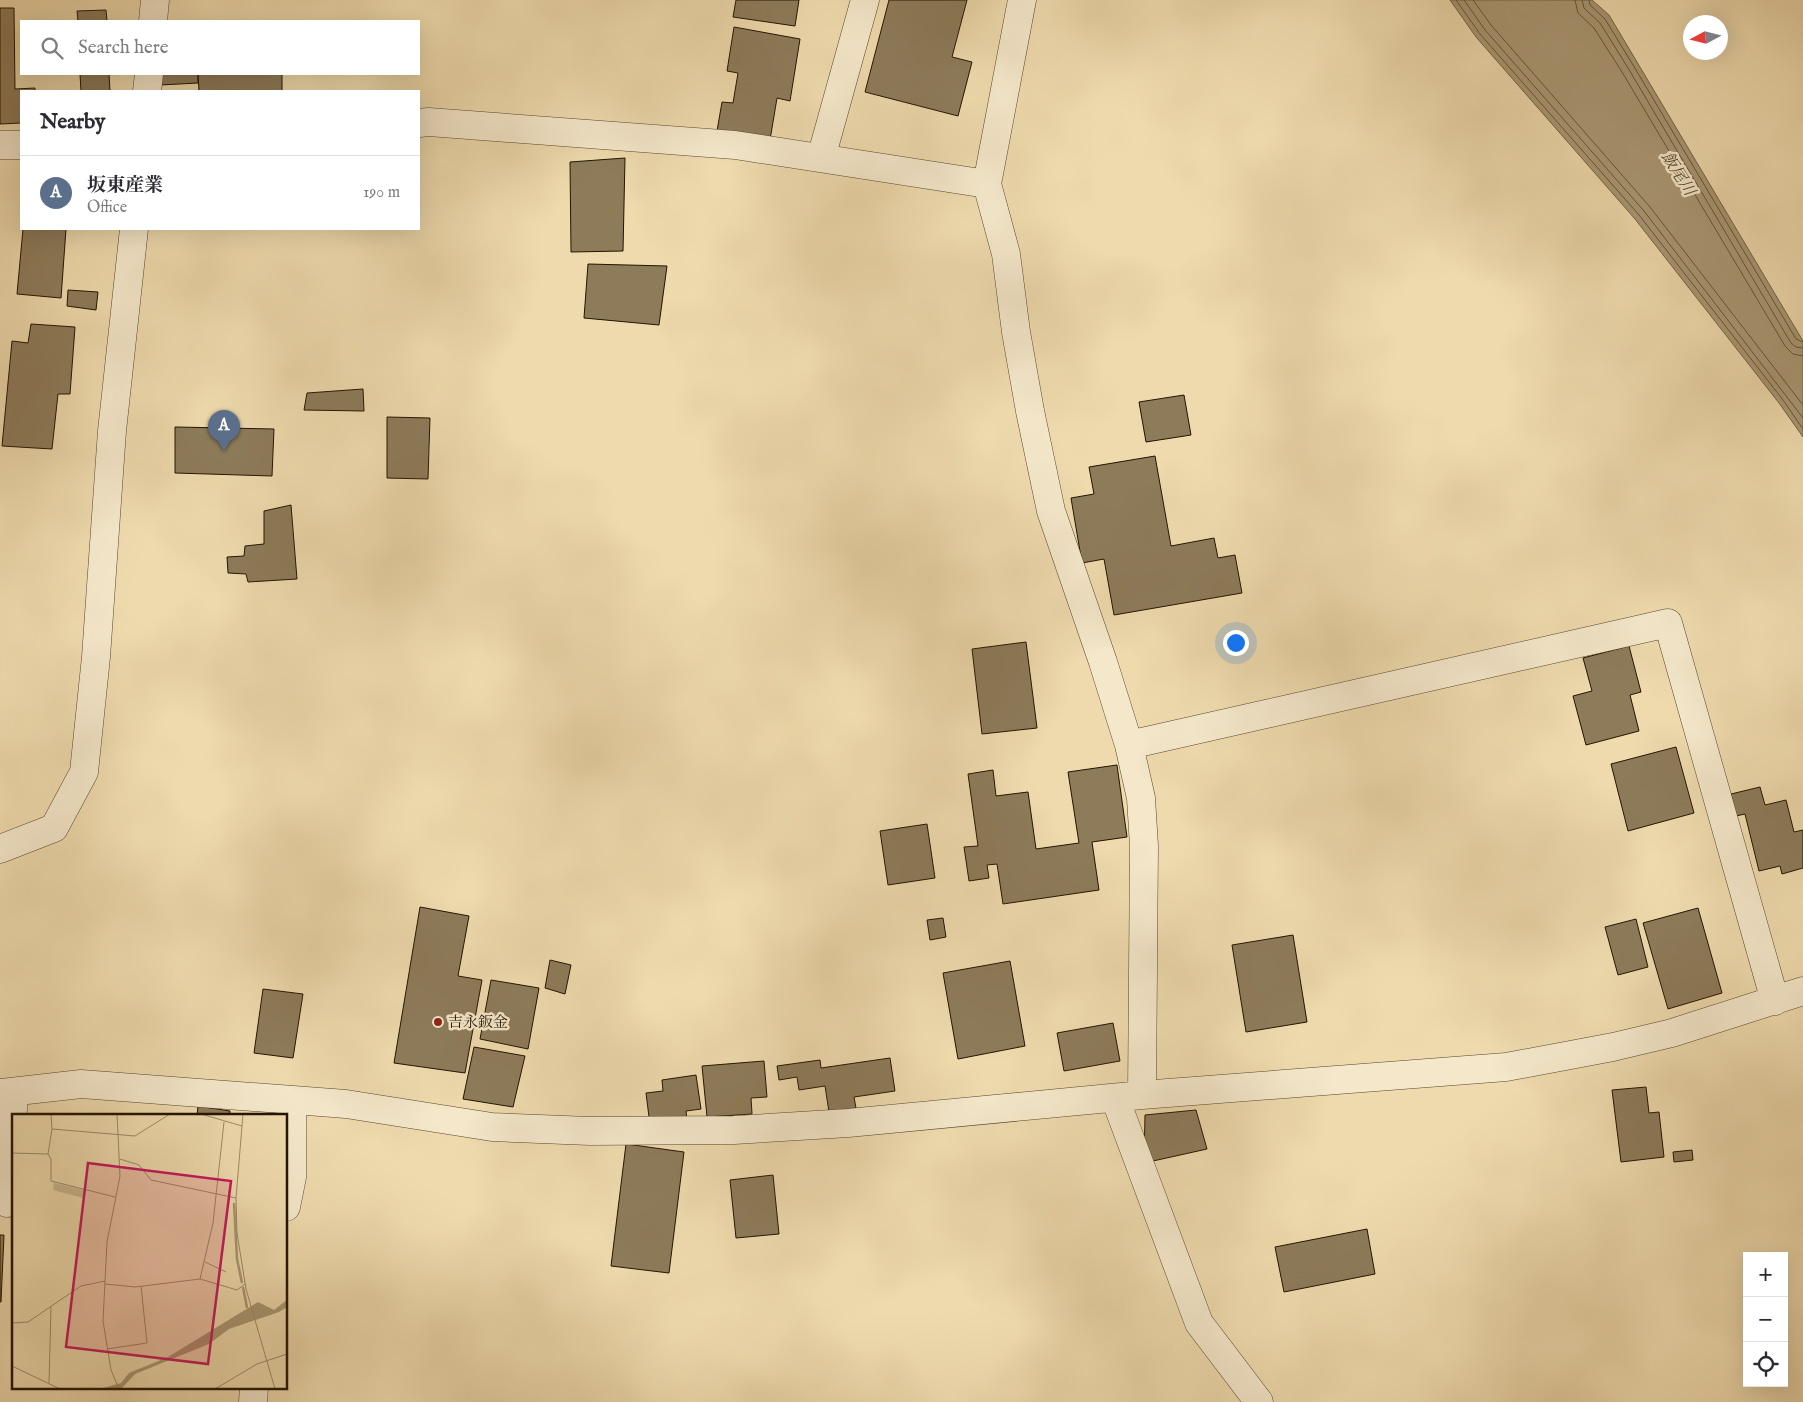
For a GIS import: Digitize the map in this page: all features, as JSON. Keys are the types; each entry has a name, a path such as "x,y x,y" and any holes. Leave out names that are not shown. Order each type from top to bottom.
{"street":[{"path":"153,20 155,0"},
{"path":"820,158 865,0"},
{"path":"1022,0 987,184 1006,254 1016,332 1030,411 1052,511 1129,745 1141,798 1144,846 1142,1095"},
{"path":"147,90 149,75"},
{"path":"420,123 735,145 987,184"},
{"path":"0,145 20,145"},
{"path":"0,849 54,828 84,772 96,657 112,430 134,230"},
{"path":"1129,745 1668,623 1774,1001"},
{"path":"6,1203 7,1092 81,1084 346,1104 492,1127 600,1131 734,1130 838,1124 1142,1095 1506,1066 1613,1047 1664,1035 1803,991"},
{"path":"1114,1098 1199,1323 1259,1402"},
{"path":"288,1196 292,1177 292,1100"}],"water":[{"name":"飯尾川","path":"1450,0 1592,0 1609,15 1803,341 1803,437 1779,403 1635,219 1476,37"}],"building":[{"path":"736,0 799,0 795,26 733,17"},
{"path":"889,0 967,0 952,57 972,62 958,116 865,92"},
{"path":"0,8 14,8 15,89 35,88 35,90 20,90 20,123 0,124"},
{"path":"106,10 107,20 78,20 77,11"},
{"path":"734,27 800,39 790,101 777,98 770,140 717,131 722,102 733,103 738,73 727,71"},
{"path":"80,75 109,75 110,90 81,90"},
{"path":"160,75 198,75 198,83 160,85"},
{"path":"198,75 282,75 282,90 199,90"},
{"path":"625,158 623,251 571,252 570,162"},
{"path":"23,230 66,230 61,298 17,294"},
{"path":"588,264 667,266 659,325 584,318"},
{"path":"68,290 98,292 96,310 67,306"},
{"path":"31,324 75,327 70,394 58,394 52,449 2,446 12,341 28,343"},
{"path":"363,389 364,411 304,410 307,393"},
{"path":"1184,395 1191,435 1146,442 1139,402"},
{"path":"387,417 430,418 428,479 387,478"},
{"path":"175,427 274,429 272,476 175,473"},
{"path":"1155,456 1171,546 1214,538 1218,558 1235,555 1242,593 1114,615 1104,559 1082,563 1071,498 1094,494 1089,467"},
{"path":"291,505 297,579 248,582 246,574 228,573 227,557 244,556 245,546 264,544 264,511"},
{"path":"1026,642 1037,728 982,734 972,649"},
{"path":"1629,646 1641,692 1630,695 1639,731 1586,745 1573,696 1592,691 1583,658"},
{"path":"1676,747 1694,813 1628,831 1611,764"},
{"path":"1117,765 1127,837 1092,842 1099,890 1003,904 997,864 987,865 989,878 969,881 964,847 978,846 968,774 993,770 996,796 1028,792 1036,849 1079,843 1068,772"},
{"path":"1760,787 1765,805 1786,800 1794,832 1803,830 1803,868 1782,874 1780,866 1759,871 1745,814 1736,816 1731,794"},
{"path":"927,824 935,878 888,885 880,831"},
{"name":"吉永鈑金","path":"420,907 469,916 458,976 482,980 465,1073 394,1063"},
{"path":"1698,908 1722,993 1668,1009 1643,923"},
{"path":"943,918 946,937 930,940 927,920"},
{"path":"1636,919 1648,967 1618,975 1605,927"},
{"path":"1293,935 1307,1022 1246,1032 1232,945"},
{"path":"550,960 571,965 565,994 545,988"},
{"path":"1010,961 1025,1046 958,1059 943,973"},
{"path":"491,980 539,988 528,1049 480,1039"},
{"path":"263,989 303,994 293,1058 254,1053"},
{"path":"1113,1023 1120,1061 1064,1071 1057,1033"},
{"path":"474,1047 525,1056 513,1107 463,1099"},
{"path":"890,1058 895,1091 854,1097 856,1108 829,1112 825,1086 799,1090 797,1077 779,1080 777,1066 820,1060 821,1068"},
{"path":"764,1061 767,1097 751,1098 752,1114 707,1117 702,1066"},
{"path":"696,1075 701,1109 686,1111 687,1120 650,1125 646,1093 663,1091 662,1080"},
{"path":"1646,1087 1649,1113 1659,1112 1664,1157 1621,1162 1612,1090"},
{"path":"198,1106 230,1111 230,1114 197,1114"},
{"path":"1196,1110 1207,1149 1144,1163 1145,1115"},
{"path":"626,1144 684,1152 669,1273 611,1266"},
{"path":"1692,1150 1693,1160 1674,1162 1673,1152"},
{"path":"773,1175 779,1234 736,1238 730,1180"},
{"path":"1367,1229 1375,1274 1284,1292 1275,1247"},
{"path":"0,1235 4,1235 1,1302 0,1302"}],"place":[{"name":"坂東産業","path":"224,451"},
{"name":"吉永鈑金","path":"438,1022"}]}
